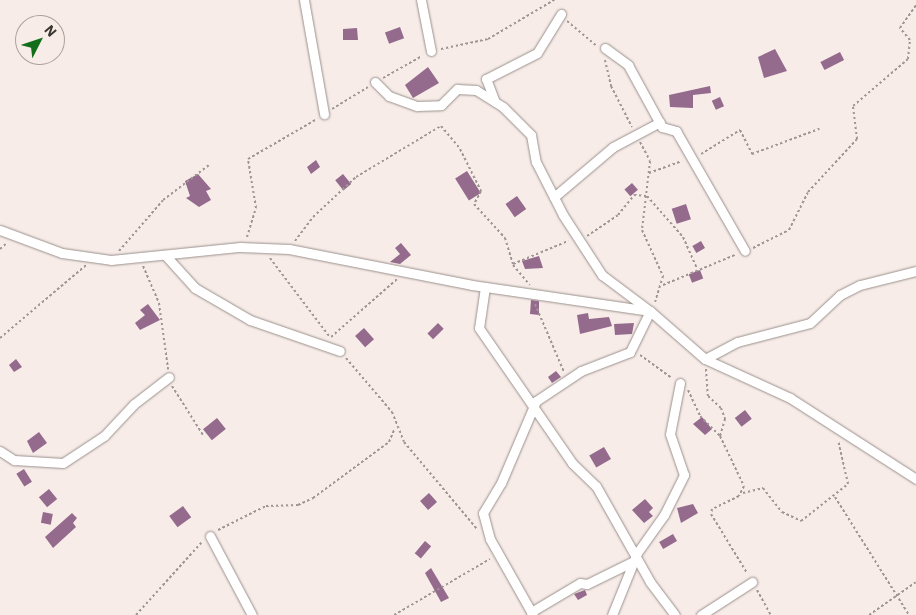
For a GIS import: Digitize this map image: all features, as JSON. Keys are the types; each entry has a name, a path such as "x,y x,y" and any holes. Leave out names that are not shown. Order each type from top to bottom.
{"street":[{"path":"304,0 324,114"},
{"path":"421,0 431,51"},
{"path":"495,102 486,79 537,53 561,14"},
{"path":"605,48 628,65 660,122 676,131 745,251"},
{"path":"375,82 389,96 417,106 441,105 458,89 476,90 495,102 530,135 536,162 554,197 602,275 650,311 705,359 790,398 916,479"},
{"path":"554,197 613,147 660,122"},
{"path":"0,230 62,253 111,260 140,259 240,247 261,246 290,249 485,287 650,311"},
{"path":"166,256 195,288 250,320 340,351"},
{"path":"705,359 737,342 810,322 854,288 916,271"},
{"path":"485,287 480,328 572,463 596,486 650,582 675,615"},
{"path":"636,557 587,584 580,582 532,614 490,538 482,513 501,483 534,406 561,383 630,352 650,311"},
{"path":"0,451 14,460 63,463 104,436 134,404 169,377"},
{"path":"612,615 636,557 664,515 684,474 670,434 680,383"},
{"path":"210,536 252,615"},
{"path":"701,615 752,582"}],"path":[{"path":"240,247 254,227 256,208 248,159 375,82 431,51 488,39 554,0"},
{"path":"663,285 698,268 745,251 789,230 808,192 857,139 853,106 908,59 910,40 900,28 916,5"},
{"path":"290,249 313,216 356,177 441,126 464,156 481,191 474,204 505,238 513,265 527,280 564,365 561,383"},
{"path":"692,157 740,130 752,154 818,129"},
{"path":"649,173 684,160"},
{"path":"111,260 163,200 209,165"},
{"path":"647,196 683,237 698,268"},
{"path":"261,246 340,351 392,412 395,428 461,515 490,538"},
{"path":"0,338 95,258"},
{"path":"140,259 159,303 169,377 176,398 203,435"},
{"path":"330,338 388,291 403,271"},
{"path":"705,359 708,396 721,408 725,419 720,436 744,481 739,496"},
{"path":"771,615 711,514 712,509 739,496 763,488 796,522 835,497 848,480 833,426"},
{"path":"136,615 210,536 266,506 298,505 313,498 389,442 395,428"},
{"path":"835,497 909,615"},
{"path":"394,615 499,555"},
{"path":"870,615 898,598 916,582"}],"building":[{"path":"400,27 404,38 389,44 385,32"},
{"path":"357,28 358,40 343,40 343,29"},
{"path":"775,49 787,71 764,78 758,57"},
{"path":"840,52 844,60 824,70 820,62"},
{"path":"428,67 439,83 413,98 405,85"},
{"path":"710,86 711,93 693,95 693,108 670,107 669,95"},
{"path":"720,97 724,106 716,110 712,101"},
{"path":"316,160 320,167 311,174 307,167"},
{"path":"467,171 481,193 469,200 455,178"},
{"path":"198,174 211,189 206,191 211,200 199,207 186,198 190,196 185,181"},
{"path":"343,174 351,184 343,190 335,180"},
{"path":"632,183 638,190 630,196 624,190"},
{"path":"517,196 526,209 515,217 506,204"},
{"path":"686,204 691,219 677,224 672,209"},
{"path":"701,241 705,248 696,253 692,246"},
{"path":"401,243 411,255 400,264 390,262 400,254 395,248"},
{"path":"539,256 543,268 525,269 522,261"},
{"path":"700,270 703,278 692,283 689,274"},
{"path":"531,300 539,301 539,315 530,314"},
{"path":"148,304 160,320 140,330 135,323 145,315 140,310"},
{"path":"588,313 589,319 609,317 612,326 580,334 577,315"},
{"path":"438,323 444,329 433,339 427,334"},
{"path":"634,323 632,334 615,335 614,324"},
{"path":"364,328 374,339 365,347 355,336"},
{"path":"16,359 22,367 14,372 9,365"},
{"path":"556,371 561,377 552,383 548,377"},
{"path":"745,410 752,419 742,427 735,418"},
{"path":"702,417 712,429 705,435 693,424"},
{"path":"217,418 226,429 212,440 203,429"},
{"path":"39,432 47,443 33,453 27,441"},
{"path":"604,447 611,459 596,468 589,455"},
{"path":"24,469 32,482 24,486 16,474"},
{"path":"49,489 57,499 47,507 39,497"},
{"path":"429,493 437,502 428,510 420,501"},
{"path":"645,499 653,508 649,512 653,516 644,523 632,510"},
{"path":"693,504 698,513 681,523 677,508"},
{"path":"183,506 191,517 177,527 169,516"},
{"path":"43,512 53,514 51,525 41,523"},
{"path":"72,513 77,518 73,523 76,527 53,548 45,537"},
{"path":"673,534 677,541 663,549 659,542"},
{"path":"425,541 431,546 421,558 415,553"},
{"path":"431,568 449,598 441,602 425,573"},
{"path":"585,590 587,595 578,600 574,594"}]}
